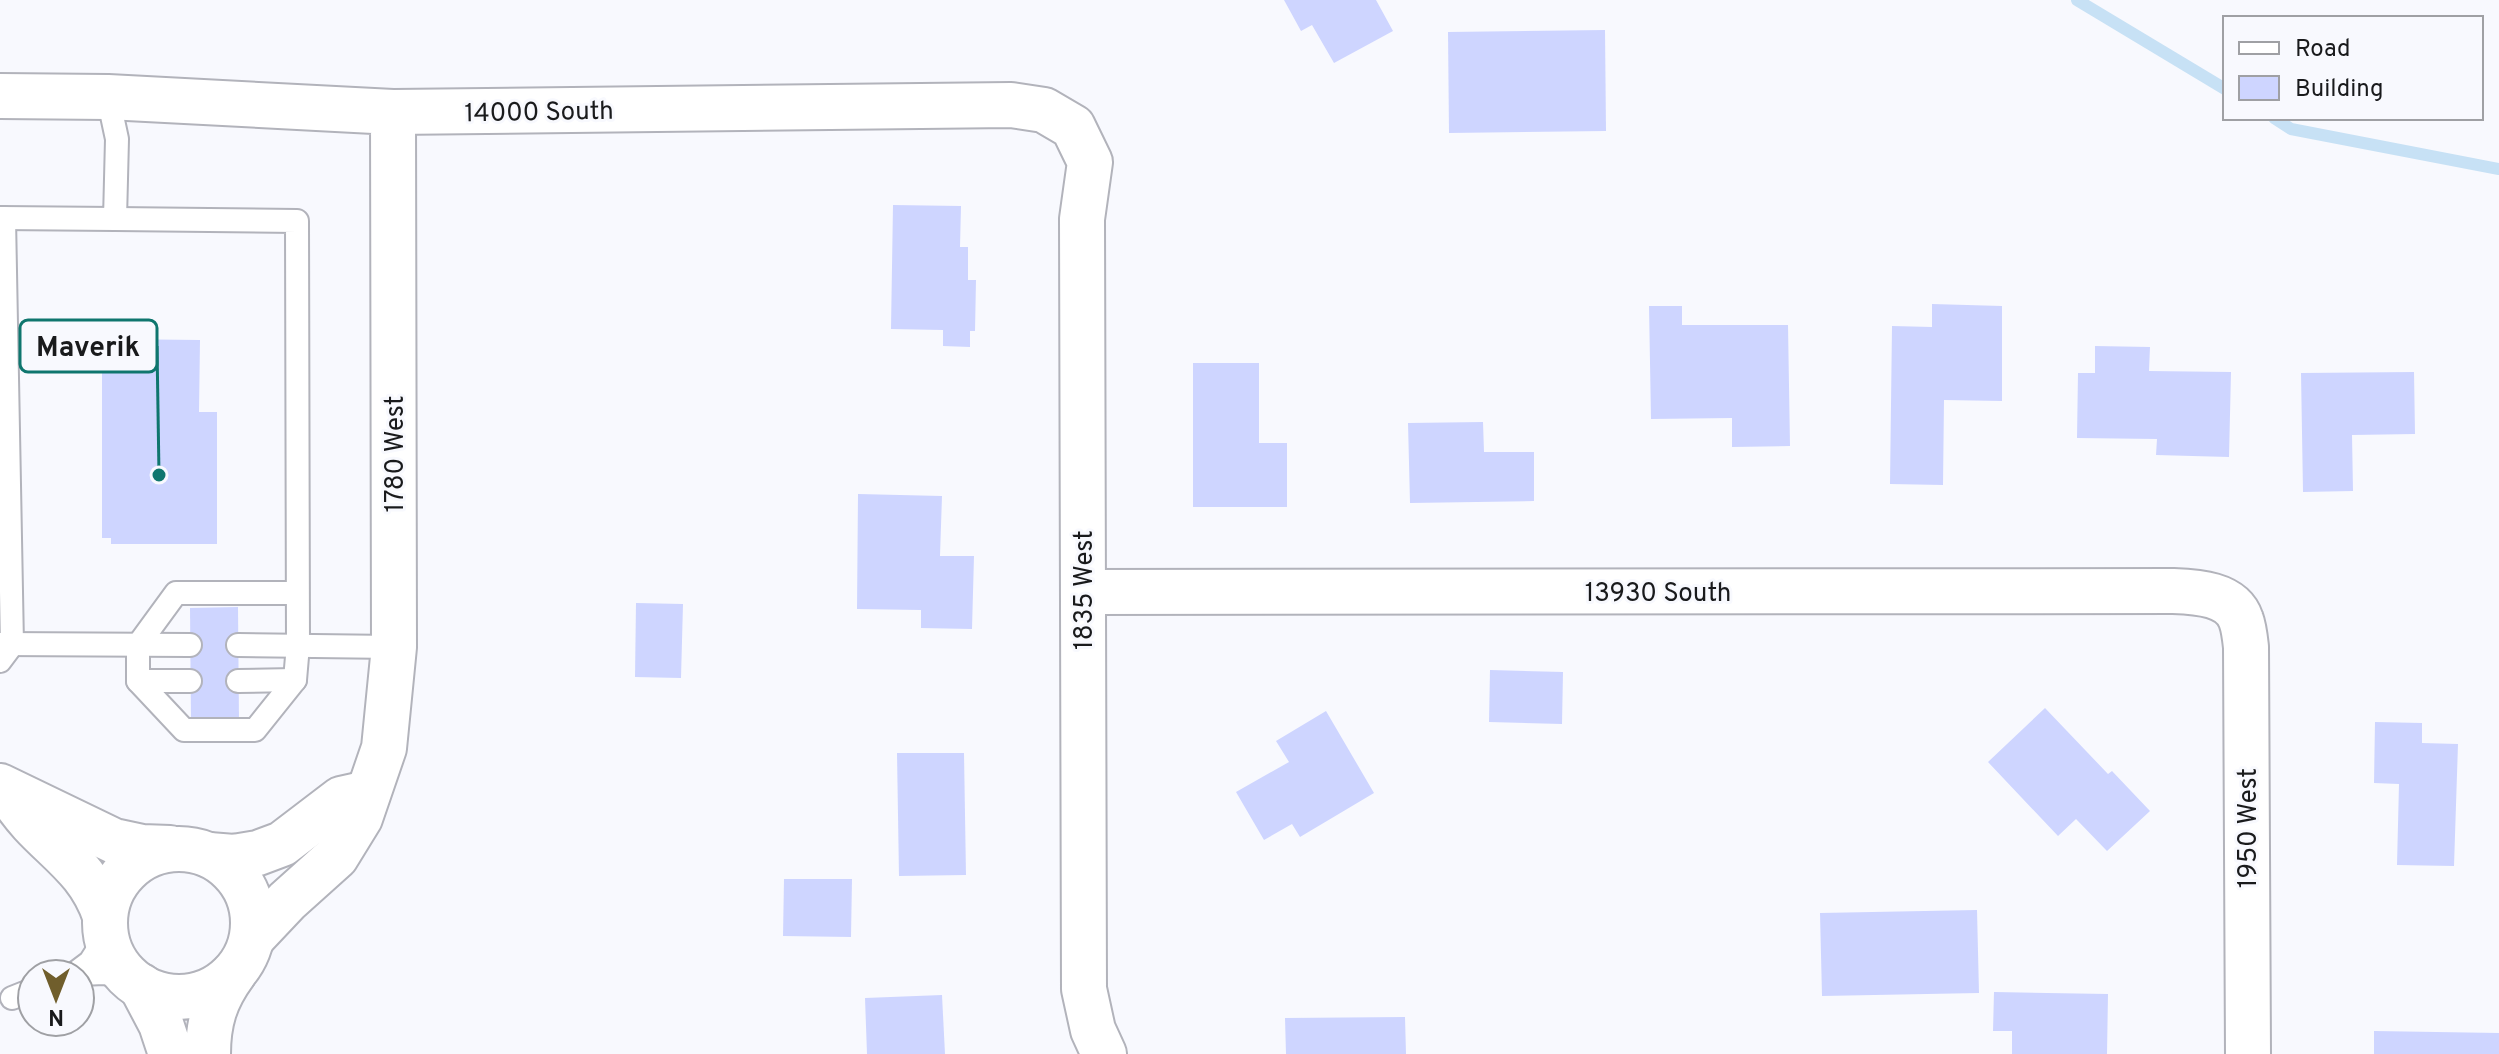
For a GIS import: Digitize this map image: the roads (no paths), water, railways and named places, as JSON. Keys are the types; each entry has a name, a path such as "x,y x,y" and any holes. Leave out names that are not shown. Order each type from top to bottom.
{"street":[{"name":"14000 South","path":"0,96 108,97 393,112 1011,105 1044,110 1073,127"},
{"name":"1780 West","path":"208,1054 210,1018 219,994 244,955 287,901 336,857 360,818 384,748 394,647 393,112"},
{"name":"1835 West","path":"1073,127 1090,162 1082,219 1084,989 1093,1030 1104,1054"},
{"name":"13930 South","path":"1083,592 2172,591 2204,593 2231,605"},
{"name":"1950 West","path":"2231,605 2241,618 2246,647 2248,1054"},
{"path":"4,789 114,841 142,847 246,855 282,844 341,799 368,793"},
{"path":"4,789 28,821 79,868 92,885 111,952 135,982 161,1024 171,1054"},
{"path":"106,926 110,896 119,879 133,864 151,854 190,852 227,864 250,897 254,917 244,955 218,986 200,994 179,997 159,994 135,982"}],"lane":[{"path":"108,97 117,139 115,219"},
{"path":"190,645 138,645 4,650 2,218 297,221 298,645 295,680 255,730 184,730 138,681 138,645 176,593 297,593"},
{"path":"238,645 394,647"},
{"path":"238,681 295,680"},
{"path":"138,681 190,681"},
{"path":"92,958 106,926"},
{"path":"96,973 135,982"}],"waterway":[{"path":"2077,0 2223,88"},
{"path":"2277,120 2291,129 2499,169"}],"place":[{"name":"Maverik","path":"159,475"}]}
